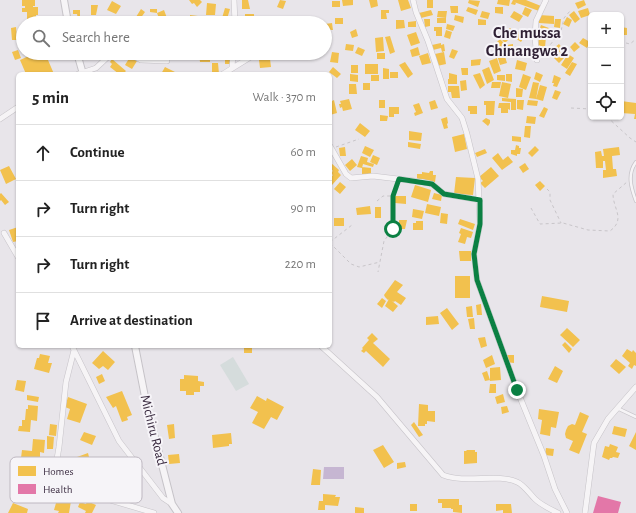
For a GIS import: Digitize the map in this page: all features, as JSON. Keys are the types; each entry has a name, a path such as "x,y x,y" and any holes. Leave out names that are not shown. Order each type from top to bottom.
{"street":[{"path":"64,0 67,16"},
{"path":"234,0 235,16"},
{"path":"413,0 447,99 460,114 478,179 480,224 474,254 477,280 517,390 544,456 555,489 567,513"},
{"path":"537,60 535,37 536,21 546,0"},
{"path":"78,60 81,72"},
{"path":"84,72 96,68 105,60"},
{"path":"141,60 167,61"},
{"path":"232,68 233,60"},
{"path":"226,72 245,60"},
{"path":"0,119 16,108"},
{"path":"332,150 346,174 351,178 373,176 432,184 444,194 480,200"},
{"path":"4,233 16,254"},
{"path":"73,348 119,441 131,457"},
{"path":"57,457 66,382 73,348"},
{"name":"Michiru Road","path":"134,348 146,402 172,504 178,513"},
{"path":"323,348 377,397 443,475 457,479 501,479 516,482 522,485 540,503 558,513"},
{"path":"585,513 594,443 617,408 636,387"},
{"path":"142,471 163,498 172,504"},
{"path":"120,503 154,513"}],"lane":[{"path":"636,162 630,179 631,189 636,201"},
{"path":"617,408 636,417"}],"path":[{"path":"537,60 561,31 564,18 570,11"},
{"path":"626,43 630,44 636,39"},
{"path":"571,108 588,108"},
{"path":"610,120 636,142"},
{"path":"332,148 359,139"},
{"path":"378,272 384,241 393,229 393,196 399,179"},
{"path":"531,208 540,224 561,223 588,230 610,231 614,228 619,217 613,201 613,194 630,179"},
{"path":"547,189 550,192 550,200 561,223"},
{"path":"377,201 383,196 393,196"},
{"path":"332,240 352,225"},
{"path":"332,244 351,264 359,267 380,262"}],"shaded area":[{"path":"233,357 249,384 236,391 220,365"},
{"path":"324,467 344,467 344,479 323,479"}],"building: Homes":[{"path":"22,0 35,0 35,6 33,7 38,7 38,15 27,16 27,12 22,12 22,8 25,8 25,6 22,6"},
{"path":"189,0 200,0 202,2 197,7"},
{"path":"242,0 248,0 250,9 242,9"},
{"path":"280,0 286,1 283,9 277,7"},
{"path":"342,0 353,0 353,5 343,6"},
{"path":"369,0 377,0 378,6 371,8"},
{"path":"398,0 408,0 411,8 401,11"},
{"path":"427,0 433,0 433,8 427,8"},
{"path":"469,0 480,1 478,7 468,3"},
{"path":"498,0 510,0 509,6 497,4"},
{"path":"513,0 526,0 541,6 539,11 514,2 516,3 515,5 511,4"},
{"path":"584,0 586,5 578,9 575,3"},
{"path":"112,1 121,6 116,14 107,10"},
{"path":"332,1 340,1 340,7 332,7"},
{"path":"207,3 216,4 215,15 206,15"},
{"path":"91,5 98,5 96,15 91,15"},
{"path":"450,6 458,6 458,13 451,13"},
{"path":"468,7 478,10 476,15 466,11"},
{"path":"495,7 503,7 503,14 495,13"},
{"path":"525,7 532,10 528,17 522,14"},
{"path":"225,8 230,9 228,16 223,16"},
{"path":"588,8 589,12 588,16 581,18 578,11"},
{"path":"141,9 145,12 142,16 137,16"},
{"path":"150,9 157,9 157,13 150,12"},
{"path":"73,10 80,10 80,16 73,14"},
{"path":"164,10 166,16 158,16 157,13"},
{"path":"381,10 389,10 389,13 386,13 387,19 381,19"},
{"path":"431,10 433,15 421,18 419,13"},
{"path":"438,11 447,11 446,18 437,17"},
{"path":"482,11 490,13 488,19 480,17"},
{"path":"514,11 523,16 519,22 510,17"},
{"path":"574,11 580,19 575,23 569,15"},
{"path":"245,14 254,14 254,16 245,16"},
{"path":"455,15 464,17 463,23 454,20"},
{"path":"539,15 554,16 554,24 539,23"},
{"path":"567,17 572,20 569,27 563,24"},
{"path":"335,18 343,18 343,24 335,24"},
{"path":"437,18 446,18 446,23 437,23"},
{"path":"424,19 430,19 430,26 425,27"},
{"path":"478,19 486,20 486,25 478,25"},
{"path":"555,19 561,19 560,28 554,27"},
{"path":"396,20 404,20 405,28 396,29"},
{"path":"416,21 416,27 408,27 408,22"},
{"path":"447,24 455,26 453,31 446,29"},
{"path":"541,25 554,30 552,37 538,33"},
{"path":"16,27 16,40 12,40 11,28"},
{"path":"434,27 442,27 442,36 436,36"},
{"path":"510,28 515,33 511,37 505,33"},
{"path":"624,28 627,28 627,35 624,35"},
{"path":"356,29 358,36 352,38 350,32"},
{"path":"446,30 452,32 450,39 444,37"},
{"path":"519,31 526,34 521,42 515,38"},
{"path":"416,32 420,43 411,46 407,35"},
{"path":"504,34 510,38 505,43 501,39"},
{"path":"539,35 546,36 545,48 538,48"},
{"path":"390,36 395,52 390,54 385,37"},
{"path":"383,37 384,51 376,52 375,38"},
{"path":"583,38 588,41 588,46 587,48 579,43"},
{"path":"500,39 505,44 500,48 495,44"},
{"path":"575,42 580,47 574,52 570,47"},
{"path":"441,43 441,45 444,44 445,51 442,52 441,48 433,50 432,45"},
{"path":"346,44 354,45 353,51 345,50"},
{"path":"513,44 513,54 506,54 505,50 508,50 507,45"},
{"path":"559,44 563,49 554,56 550,51"},
{"path":"358,47 365,50 362,56 355,53"},
{"path":"418,47 420,55 412,57 410,50"},
{"path":"452,49 458,51 454,59 449,57"},
{"path":"503,50 507,63 500,65 496,52"},
{"path":"563,50 568,54 559,63 554,58"},
{"path":"16,51 16,60 15,60 12,52"},
{"path":"332,52 339,53 338,63 330,62 332,60"},
{"path":"444,52 446,64 437,66 435,54"},
{"path":"377,53 385,53 385,59 377,59"},
{"path":"428,53 431,63 422,65 419,56"},
{"path":"568,54 574,58 567,69 561,65"},
{"path":"497,58 501,71 494,74 489,61"},
{"path":"481,59 480,65 471,66 471,60"},
{"path":"20,60 48,60 53,72 25,72"},
{"path":"113,60 126,71 116,72 110,67 112,64 110,62"},
{"path":"128,60 137,61 132,69 125,65"},
{"path":"200,60 210,60 210,62 200,62"},
{"path":"225,60 230,60 230,64 225,64"},
{"path":"259,60 270,60 271,67 260,68"},
{"path":"517,60 527,63 525,71 515,69"},
{"path":"405,62 413,74 408,78 399,65"},
{"path":"572,62 577,64 570,76 565,73"},
{"path":"212,63 218,63 219,72 212,72"},
{"path":"365,64 378,64 378,74 365,74"},
{"path":"351,65 358,65 358,73 351,73"},
{"path":"165,67 175,72 162,72"},
{"path":"333,67 341,74 337,78 332,74 332,72 329,72"},
{"path":"489,67 494,80 487,84 482,70"},
{"path":"383,68 389,69 389,79 383,79"},
{"path":"461,68 468,68 468,75 462,75"},
{"path":"390,72 398,72 398,78 390,78"},
{"path":"536,72 543,75 540,82 534,79"},
{"path":"449,73 457,75 457,84 448,84"},
{"path":"480,73 485,85 480,89 473,75"},
{"path":"350,74 358,75 358,82 350,81"},
{"path":"506,74 512,74 512,82 506,81"},
{"path":"523,74 531,77 526,90 519,87"},
{"path":"371,75 379,75 379,81 371,81"},
{"path":"497,75 505,75 505,81 497,80"},
{"path":"554,75 561,78 557,87 553,86 554,83 552,83"},
{"path":"466,80 467,90 461,91 460,81"},
{"path":"492,82 501,82 500,88 491,88"},
{"path":"502,82 511,84 508,98 499,96"},
{"path":"533,82 539,83 536,99 529,98"},
{"path":"363,83 370,83 370,90 363,90"},
{"path":"349,84 356,84 357,94 349,94"},
{"path":"540,85 547,87 543,101 536,99"},
{"path":"448,86 459,86 460,98 452,98 451,92 448,92"},
{"path":"516,88 523,89 522,97 516,97"},
{"path":"555,90 561,92 557,100 552,98"},
{"path":"502,98 516,99 516,110 511,110 511,102 502,101"},
{"path":"349,99 352,109 343,111 342,107 340,108 340,101"},
{"path":"334,100 337,113 332,114 332,101"},
{"path":"379,100 385,100 385,108 379,108"},
{"path":"435,100 438,108 431,110 429,102"},
{"path":"517,100 524,100 523,110 517,109"},
{"path":"528,100 538,101 537,106 527,105"},
{"path":"484,101 495,101 494,115 486,115 486,105 484,105"},
{"path":"624,101 636,103 636,119 634,119 635,114 624,113"},
{"path":"419,103 423,113 415,116 414,113 416,112 413,105"},
{"path":"499,103 510,103 510,110 508,109 508,113 501,113 501,108 498,108"},
{"path":"468,106 477,106 477,114 470,114 470,111 468,111"},
{"path":"389,107 399,107 399,114 394,114 394,117 389,117"},
{"path":"544,107 548,109 544,118 539,116"},
{"path":"380,115 388,116 387,121 380,121"},
{"path":"527,116 536,117 535,124 526,123"},
{"path":"447,117 448,128 444,129 441,119"},
{"path":"486,118 490,120 488,126 482,121"},
{"path":"360,123 370,131 365,137 355,130"},
{"path":"525,126 531,126 530,138 524,137"},
{"path":"409,131 422,133 421,141 409,140"},
{"path":"464,134 467,149 455,152 452,137"},
{"path":"512,136 521,137 521,142 512,141"},
{"path":"408,142 421,144 420,149 408,147"},
{"path":"516,145 521,148 520,154 517,154 517,156 511,154 511,150 515,150"},
{"path":"365,146 374,150 370,157 362,153"},
{"path":"535,146 539,150 532,157 528,153"},
{"path":"345,147 346,156 340,156 339,148"},
{"path":"619,147 620,155 612,156 613,169 616,169 617,176 603,178 603,170 606,170 605,161 603,161 603,168 596,168 595,152 601,151 602,156 604,156 603,149"},
{"path":"485,149 487,153 477,157 475,153"},
{"path":"498,153 503,160 508,156 513,162 502,170 492,158"},
{"path":"373,155 380,158 377,165 370,162"},
{"path":"361,156 368,158 367,162 374,164 373,167 363,164 362,168 357,167"},
{"path":"352,159 357,165 350,171 345,165"},
{"path":"525,163 529,169 523,173 519,167"},
{"path":"332,164 339,170 338,172 341,175 332,185 332,172"},
{"path":"9,166 16,179 6,184 0,170"},
{"path":"362,167 371,168 371,175 362,175"},
{"path":"491,167 499,176 485,188 480,183 483,181 479,177"},
{"path":"430,171 433,171 433,175 436,175 435,182 417,180 417,174 422,174 422,172 429,173"},
{"path":"456,177 475,178 473,195 454,194"},
{"path":"540,181 545,186 540,191 535,185"},
{"path":"340,182 346,187 340,194 334,189"},
{"path":"415,185 431,190 428,202 411,197"},
{"path":"1,193 9,202 5,205 1,200 0,201"},
{"path":"434,193 442,195 441,201 432,199"},
{"path":"395,196 406,196 406,204 395,203"},
{"path":"427,204 441,207 439,216 425,213"},
{"path":"370,206 371,214 357,215 356,208"},
{"path":"375,207 381,207 381,218 375,218"},
{"path":"413,209 424,211 422,219 412,217"},
{"path":"441,213 448,214 447,224 440,223"},
{"path":"334,218 344,218 344,226 334,226"},
{"path":"460,219 475,224 473,230 458,224"},
{"path":"399,220 407,220 405,229 399,229"},
{"path":"416,221 423,221 423,230 413,230 413,223 416,223"},
{"path":"16,228 16,241 13,242 9,230"},
{"path":"461,228 473,232 471,238 467,237 465,244 458,242 461,234 459,233"},
{"path":"459,251 471,251 471,261 460,261"},
{"path":"455,276 470,276 470,298 455,298"},
{"path":"395,280 403,285 397,292 406,298 401,305 395,301 392,301 398,306 393,312 385,306 389,299 388,300 384,295"},
{"path":"542,296 569,301 567,312 540,307"},
{"path":"382,298 386,301 382,308 377,304"},
{"path":"481,304 482,315 477,315 476,305"},
{"path":"472,306 473,317 467,317 466,307"},
{"path":"447,308 459,324 452,330 440,313"},
{"path":"438,316 439,324 426,325 426,317"},
{"path":"474,318 475,329 470,329 468,319"},
{"path":"567,328 580,340 573,347 560,335"},
{"path":"372,333 378,339 373,343 390,359 383,367 366,351 364,353 361,351 369,340 367,338"},
{"path":"485,337 487,346 481,348 478,338"},
{"path":"565,342 572,349 569,353 562,345"},
{"path":"244,348 252,348 252,353 244,353"},
{"path":"627,349 632,352 633,350 636,353 636,366 634,365 632,369 628,366 630,363 622,356"},
{"path":"103,351 115,362 108,370 103,366 99,369 92,363"},
{"path":"40,354 50,356 48,363 52,363 49,373 34,369 37,358 39,358"},
{"path":"492,355 495,364 486,368 483,360"},
{"path":"507,355 514,355 514,363 507,362"},
{"path":"616,359 626,367 619,374 610,366"},
{"path":"555,366 563,371 557,383 548,379"},
{"path":"500,367 501,380 490,381 490,368"},
{"path":"487,371 490,380 485,381 482,373"},
{"path":"102,374 105,381 99,384 96,377"},
{"path":"184,375 198,376 198,381 204,382 204,386 200,386 200,392 194,392 194,395 186,395 186,391 180,391 180,379 184,379"},
{"path":"17,380 26,381 24,392 15,390"},
{"path":"490,384 496,384 496,393 489,393"},
{"path":"122,391 132,415 127,417 128,420 122,422 116,406 113,408 106,397"},
{"path":"503,394 505,402 497,404 495,397"},
{"path":"27,395 39,397 38,402 27,400"},
{"path":"257,396 266,401 267,398 284,407 277,420 271,417 264,429 252,423 258,412 250,408"},
{"path":"68,397 87,404 80,423 67,419 70,409 65,407"},
{"path":"419,404 428,405 428,411 435,411 435,422 427,421 425,426 418,426"},
{"path":"28,405 38,406 37,421 31,420 30,432 18,431 19,426 22,426 22,420 25,420"},
{"path":"507,406 509,412 502,414 501,407"},
{"path":"539,409 559,412 556,428 551,427 550,436 540,434 542,420 538,419"},
{"path":"580,412 589,416 582,432 587,434 579,454 569,450 573,441 566,438 565,434 568,426 572,424 575,425"},
{"path":"414,422 423,435 419,437 411,425"},
{"path":"50,424 57,425 56,436 49,435"},
{"path":"174,424 175,438 169,439 167,425"},
{"path":"614,426 627,429 625,437 612,434"},
{"path":"84,432 96,436 92,445 80,440"},
{"path":"636,432 636,450 629,446"},
{"path":"231,433 232,444 229,444 229,446 213,448 212,435"},
{"path":"47,436 54,437 53,449 47,449"},
{"path":"33,439 45,440 44,453 40,452 40,457 21,457 22,450 32,451"},
{"path":"610,444 618,447 616,452 620,453 618,458 613,457 609,460 602,457 605,446 609,447"},
{"path":"383,445 394,462 384,468 373,450"},
{"path":"546,448 554,449 553,456 545,455"},
{"path":"466,450 475,450 475,452 477,452 477,463 464,464 464,451 467,451"},
{"path":"88,453 89,457 77,457"},
{"path":"179,454 180,463 169,464 168,455"},
{"path":"405,462 406,467 397,469 397,463"},
{"path":"313,469 321,470 320,485 311,485"},
{"path":"323,494 336,495 335,497 340,497 338,506 325,505 325,510 318,510 319,501 323,501"},
{"path":"438,499 459,499 459,505 462,505 462,513 453,512 453,509 451,508 442,508 442,503 438,503"},
{"path":"13,503 28,509 27,513 8,513"},
{"path":"56,503 71,503 69,513 58,513 59,511 54,510"},
{"path":"80,503 92,503 96,505 92,513 85,513 86,511 78,507"},
{"path":"410,504 417,504 417,511 410,511"},
{"path":"496,504 511,504 512,513 503,513 503,510 496,511"},
{"path":"355,507 364,508 364,513 355,513"}],"building: Health":[{"path":"598,496 621,502 618,513 593,513"}],"district":[{"name":"Che mussa Chinangwa 2","path":"527,41"}],"route":[{"path":"393,229 393,196 399,179 432,184 439,188 444,194 480,200 480,224 474,254 477,280 517,390"}]}
